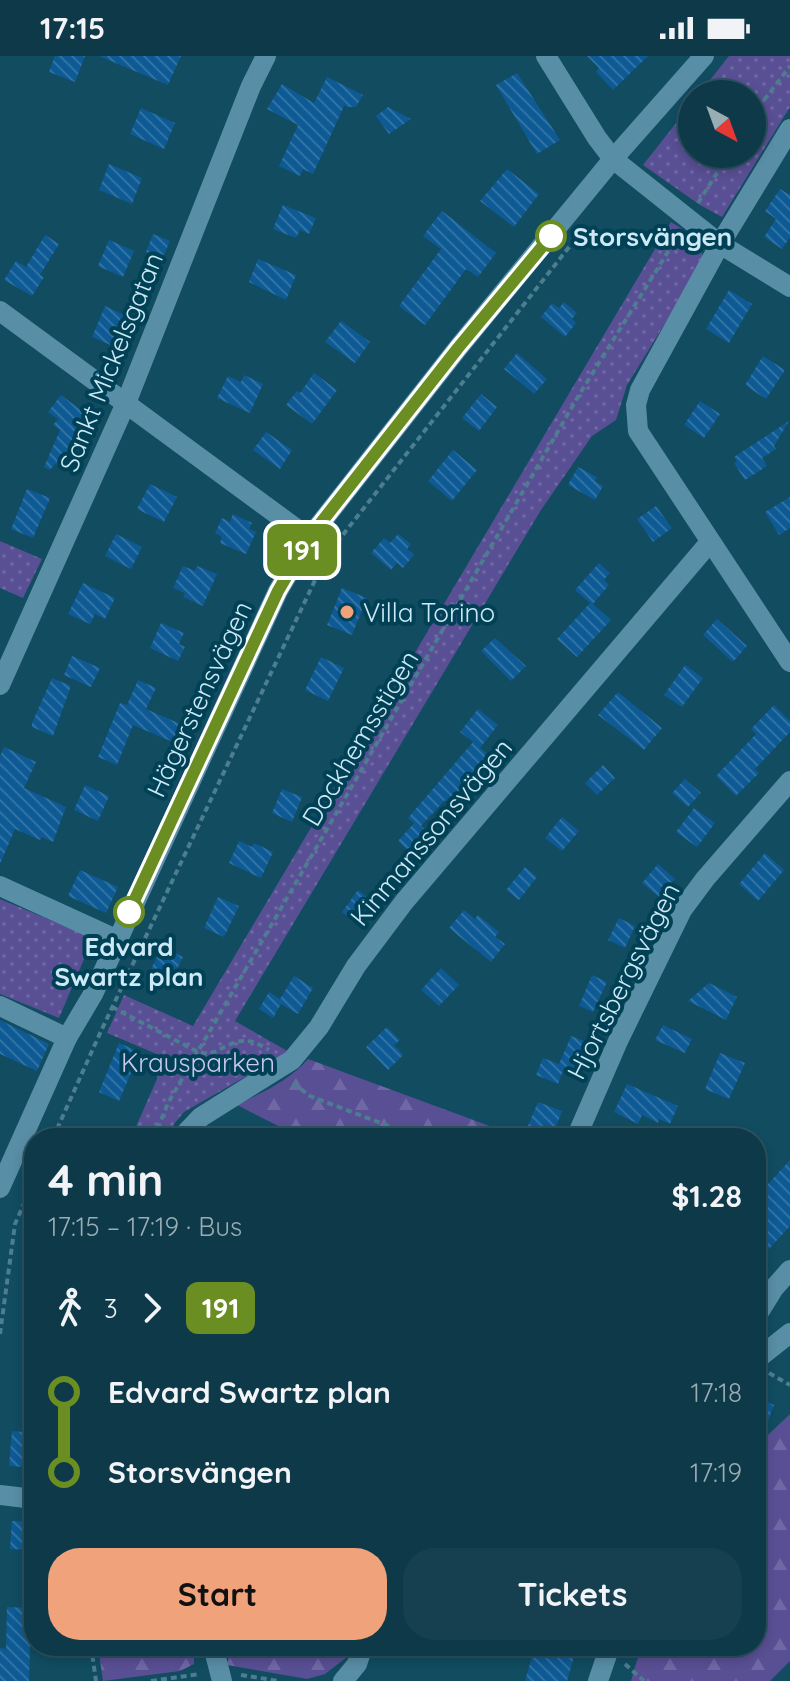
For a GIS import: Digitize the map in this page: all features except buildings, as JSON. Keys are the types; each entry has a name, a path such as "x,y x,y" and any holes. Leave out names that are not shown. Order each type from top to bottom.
{"street":[{"name":"Sankt Mickelsgatan","path":"0,685 126,403 251,86 266,56"},
{"path":"546,56 613,159 720,244 790,287"},
{"name":"Hägerstensvägen","path":"27,1128 67,1038 93,994 278,591 309,538 458,348 613,159 704,56"},
{"path":"790,129 720,244 640,390 635,419 638,431 790,662"},
{"path":"0,311 309,538"},
{"name":"Kinmanssonsvägen","path":"188,1128 216,1107 283,1067 308,1043 356,966 404,902 710,542"},
{"name":"Hjortsbergsvägen","path":"580,1128 618,1041 682,910 790,781"},
{"path":"0,886 116,939"},
{"path":"0,1006 67,1038"},
{"name":"Hägerstensvägen","path":"0,1188 24,1134"},
{"path":"766,1301 790,1270"},
{"path":"766,1360 790,1333"},
{"path":"0,1495 24,1498"},
{"path":"215,1656 220,1676"},
{"path":"343,1681 360,1656"},
{"path":"598,1681 607,1656"}],"path":[{"path":"766,98 790,66"},
{"name":"Dockhemsstigen","path":"158,1128 168,1103 579,395 720,168"},
{"path":"58,1128 327,555 581,232"},
{"path":"112,1007 198,1052 209,1054 227,1043 247,1041 264,1047 283,1067"},
{"path":"297,1087 310,1096 394,1128"},
{"path":"0,1334 15,1224 24,1204"},
{"path":"766,1369 790,1385"},
{"path":"92,1656 96,1681"},
{"path":"151,1681 220,1676 279,1681"}],"green space":[{"path":"729,56 790,56 790,107 766,146 766,80 710,80"},
{"path":"678,121 678,168 752,168 722,217 643,165"},
{"name":"Krausparken","path":"671,222 697,242 703,262 627,385 616,420 592,436 541,510 235,1021 289,1052 184,1112 172,1128 135,1128 157,1079 159,1055 107,1033 124,995 193,1026"},
{"path":"0,541 42,559 23,598 0,588"},
{"name":"Edvard Swartz plan","path":"0,899 93,938 59,1018 0,994"},
{"path":"308,1059 495,1128 282,1128 237,1105 266,1091"},
{"path":"790,1414 790,1661 770,1681 631,1681 640,1656 766,1656 766,1435"},
{"path":"99,1656 194,1656 194,1664 180,1671 103,1681"},
{"path":"228,1656 348,1656 325,1674 307,1679 227,1665"}],"bus line":[{"name":"191","path":"129,912 278,591 309,538 458,348 551,236"}],"place":[{"name":"Storsvängen","path":"551,236"},
{"name":"Villa Torino","path":"347,612"},
{"name":"Edvard Swartz plan","path":"129,912"}]}
